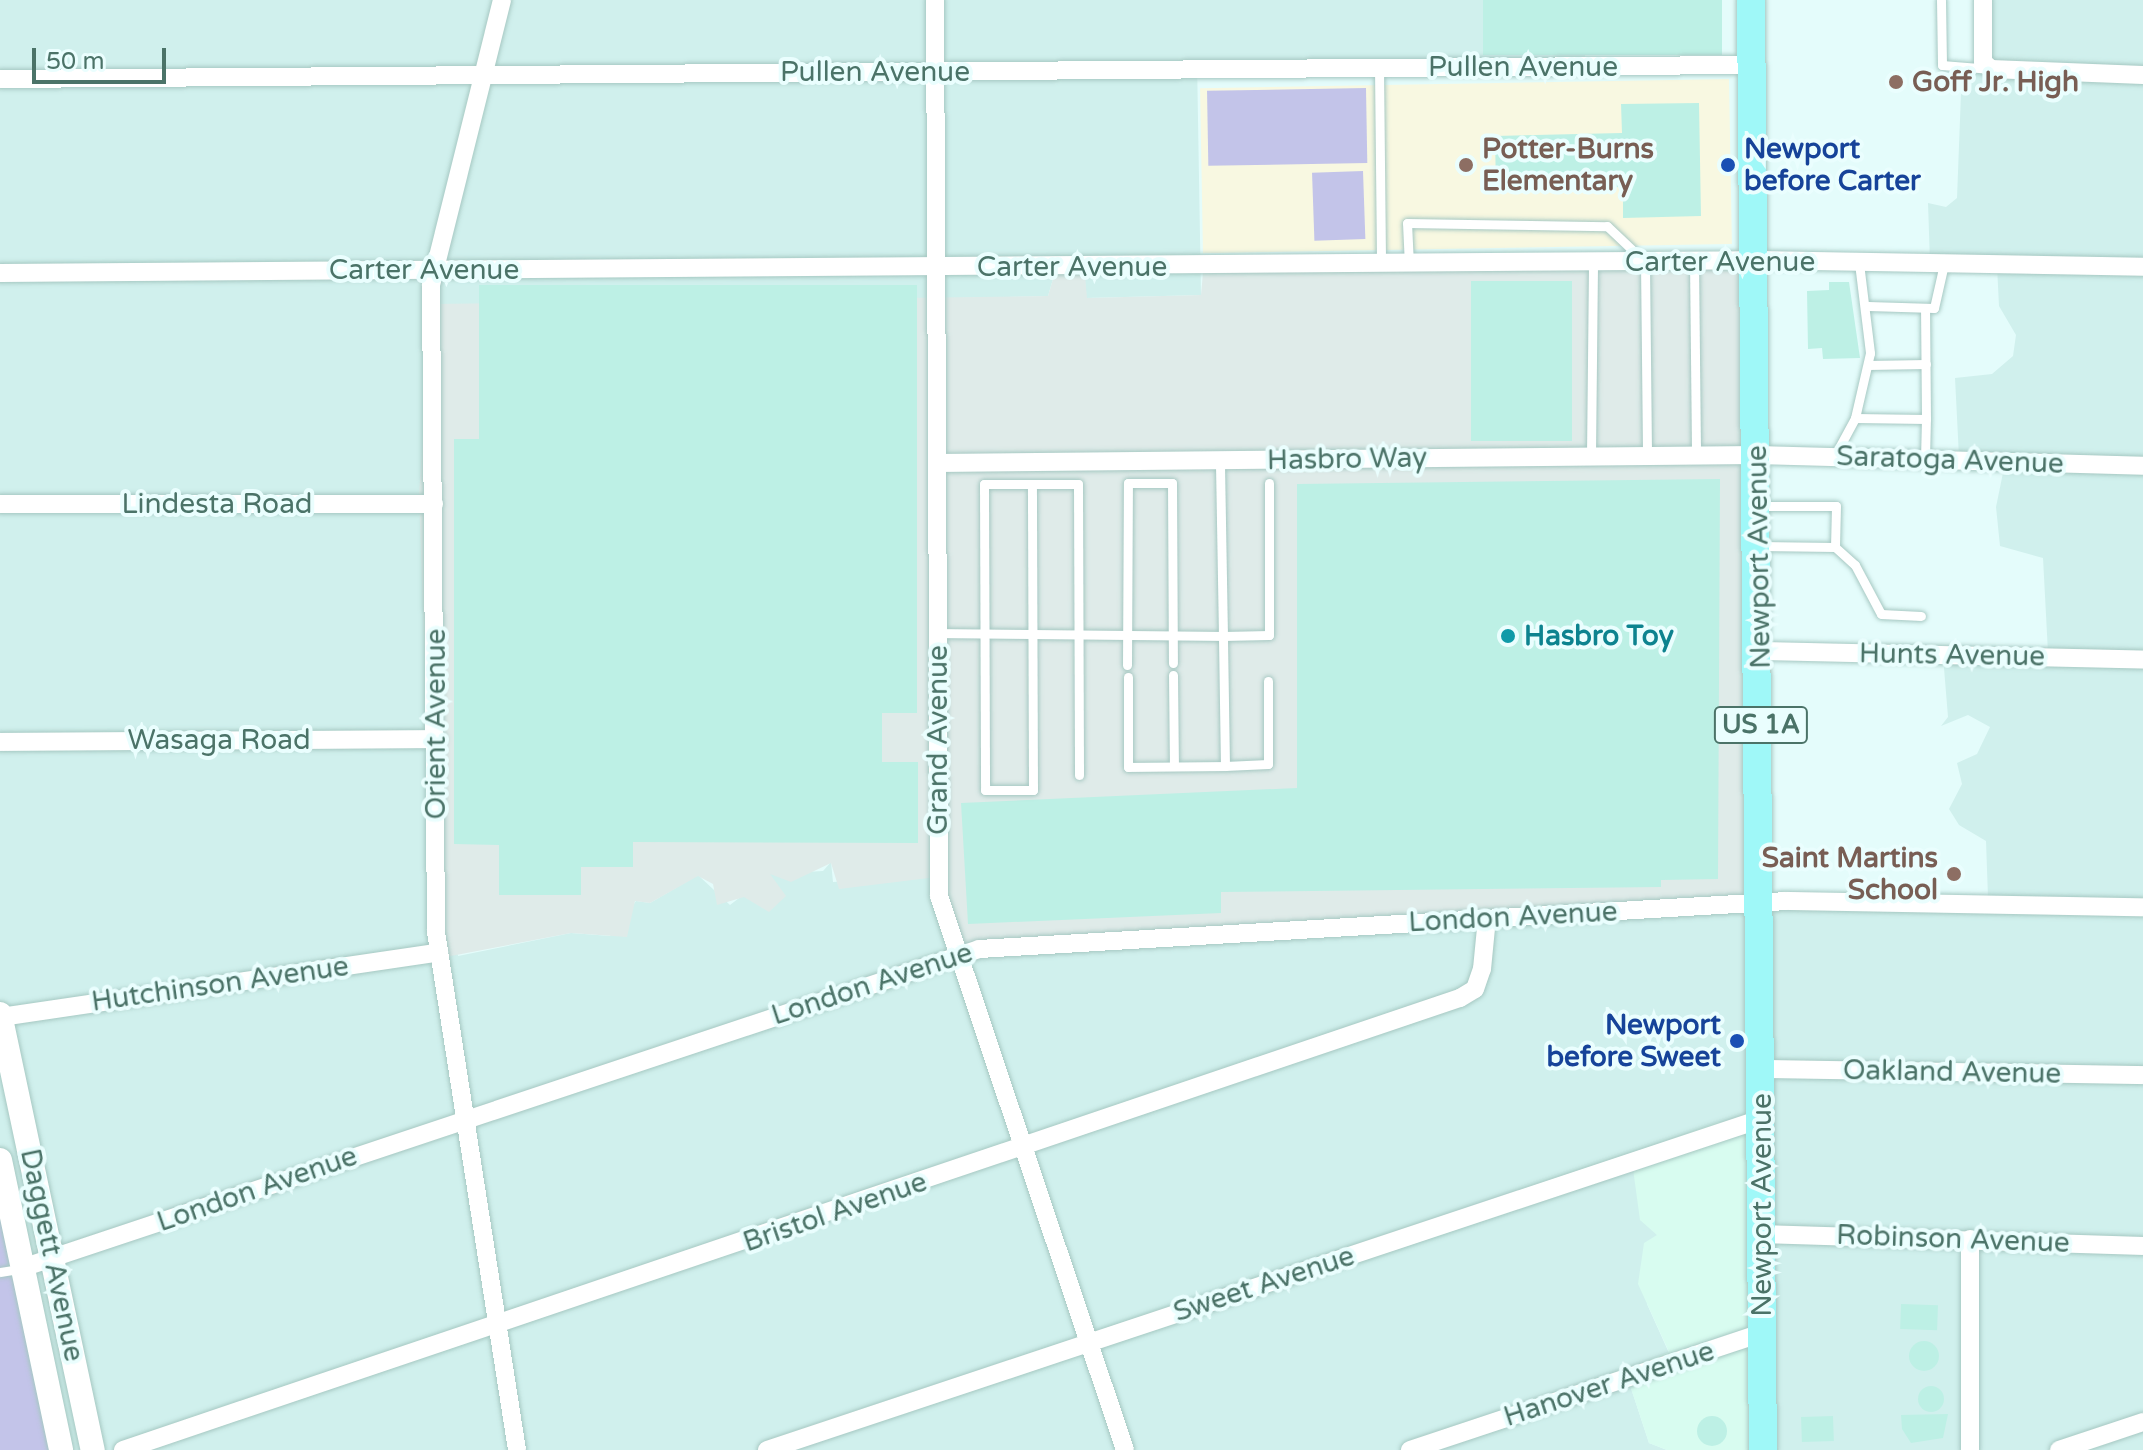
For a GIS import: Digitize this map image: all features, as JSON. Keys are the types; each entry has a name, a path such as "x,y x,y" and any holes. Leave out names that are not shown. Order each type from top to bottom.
{"main road":[{"name":"Newport Avenue","path":"1751,0 1761,651 1763,1450"}],"street":[{"name":"Orient Avenue","path":"502,0 434,270 434,504 439,952 517,1450"},
{"name":"Grand Avenue","path":"935,0 939,896 1125,1450"},
{"path":"1983,0 1987,65 2143,75"},
{"name":"Pullen Avenue","path":"0,79 1751,65"},
{"name":"Carter Avenue","path":"0,273 1409,265 1755,260 2143,267"},
{"name":"Hasbro Way","path":"937,463 1757,455"},
{"name":"Saratoga Avenue","path":"1757,455 2143,466"},
{"name":"Lindesta Road","path":"0,504 434,504"},
{"name":"Hunts Avenue","path":"1761,651 2143,660"},
{"name":"Wasaga Road","path":"0,742 437,739"},
{"name":"London Avenue","path":"11,1270 958,953 1487,918 1761,905 2143,907"},
{"name":"Bristol Avenue","path":"123,1450 498,1327 1460,998 1475,989 1482,969 1487,918"},
{"name":"Hutchinson Avenue","path":"0,1016 439,952"},
{"name":"Daggett Avenue","path":"0,1016 93,1450"},
{"name":"Oakland Avenue","path":"1761,1069 2143,1075"},
{"name":"Sweet Avenue","path":"767,1450 1761,1119"},
{"name":"Daggett Avenue","path":"0,1160 11,1270 61,1450"},
{"name":"Robinson Avenue","path":"1762,1234 2143,1246"},
{"path":"1970,1239 1970,1450"},
{"name":"Hanover Avenue","path":"1410,1450 1762,1333"},
{"path":"2059,1450 2143,1422"}],"lane":[{"path":"1941,0 1940,58 1948,70 1987,65"},
{"path":"1379,68 1381,265"},
{"path":"1409,265 1407,223 1597,223 1645,262 1647,456"},
{"path":"1694,261 1696,455"},
{"path":"1591,456 1593,263"},
{"path":"1834,457 1855,418 1868,365 1868,306 1859,263"},
{"path":"1868,306 1925,308 1941,300 1944,264"},
{"path":"1925,308 1925,459"},
{"path":"1868,365 1926,364"},
{"path":"1855,418 1926,419"},
{"path":"1220,460 1225,766"},
{"path":"1127,665 1128,483 1172,483 1173,663"},
{"path":"937,633 1269,635 1269,483"},
{"path":"1032,484 1033,790 985,790 984,484 1032,484 1078,484 1079,775"},
{"path":"1758,506 1836,506 1835,547"},
{"path":"1759,546 1835,547 1855,565 1881,614 1921,616"},
{"path":"1173,675 1174,766"},
{"path":"1128,677 1128,767 1268,764 1268,681"}],"shaded area":[{"path":"0,0 1585,0 1585,59 1197,60 1201,295 1086,298 1084,265 1058,262 1048,296 761,302 424,540 458,956 571,933 610,936 636,901 650,903 698,875 730,905 770,874 823,871 831,862 833,882 937,877 1988,898 1986,841 1959,825 1949,809 1962,784 1957,763 1977,754 1990,727 1968,715 1941,726 1948,717 1943,656 2048,653 2043,558 2000,546 1996,507 2005,463 1959,457 1955,378 1992,374 2013,356 2016,335 1999,306 1997,266 1930,262 1928,203 1946,207 1957,198 1961,93 1988,57 1984,0 2143,0 2143,1450 1761,1450 1759,1123 1719,1122 1631,1154 1657,1235 1647,1304 1669,1353 1625,1370 1649,1443 1667,1450 61,1450 0,1162"},
{"name":"Potter-Burns Elementary","path":"1729,79 1732,244 1203,253 1200,88"},
{"path":"1366,88 1367,163 1208,166 1207,91"},
{"path":"1363,171 1365,239 1314,241 1312,173"},
{"path":"1754,259 1760,894 959,949 937,877 839,889 831,863 791,882 770,874 786,896 769,912 744,897 717,905 713,884 698,876 650,903 635,901 627,937 571,933 435,959 419,495 432,304 1048,296 1058,262 1084,264 1087,298 1201,295 1204,262"},
{"path":"1718,1122 1760,1123 1761,1450 1667,1450 1649,1443 1625,1370 1669,1352 1638,1284 1644,1243 1657,1235 1640,1220 1631,1154"},
{"path":"0,1168 61,1450 0,1450"}],"building":[{"path":"1483,0 1722,0 1722,55 1483,55"},
{"name":"Potter-Burns Elementary","path":"1699,103 1701,216 1623,218 1623,187 1496,190 1495,136 1622,133 1621,104"},
{"path":"1471,281 1572,281 1572,441 1471,441"},
{"path":"1829,282 1849,282 1860,358 1823,359 1822,348 1808,349 1807,291 1829,290"},
{"path":"479,285 917,285 917,713 882,713 882,762 918,762 918,843 633,842 633,867 581,867 581,895 499,895 499,845 454,844 454,439 479,439"},
{"name":"Hasbro Toy","path":"1720,479 1718,879 1661,880 1661,887 1221,892 1221,913 968,924 961,803 1297,788 1297,484"},
{"path":"1901,1304 1938,1305 1937,1330 1900,1329"},
{"path":"1924,1341 1930,1342 1938,1350 1938,1362 1930,1370 1924,1371 1918,1370 1910,1362 1909,1356 1910,1350 1918,1342"},
{"path":"1931,1386 1940,1390 1944,1399 1940,1408 1931,1412 1922,1408 1918,1399 1922,1390"},
{"path":"1948,1414 1943,1438 1911,1443 1902,1429 1901,1415"},
{"path":"1712,1416 1718,1417 1726,1425 1726,1437 1718,1445 1712,1446 1706,1445 1698,1437 1697,1431 1698,1425 1706,1417"},
{"path":"1833,1416 1834,1441 1802,1442 1801,1417"}],"place":[{"name":"Goff Jr. High","path":"1896,82"},
{"name":"Potter-Burns Elementary","path":"1466,165"},
{"name":"Newport before Carter","path":"1728,165"},
{"name":"Hasbro Toy","path":"1508,636"},
{"name":"Saint Martins School","path":"1954,874"},
{"name":"Newport before Sweet","path":"1737,1041"}]}
